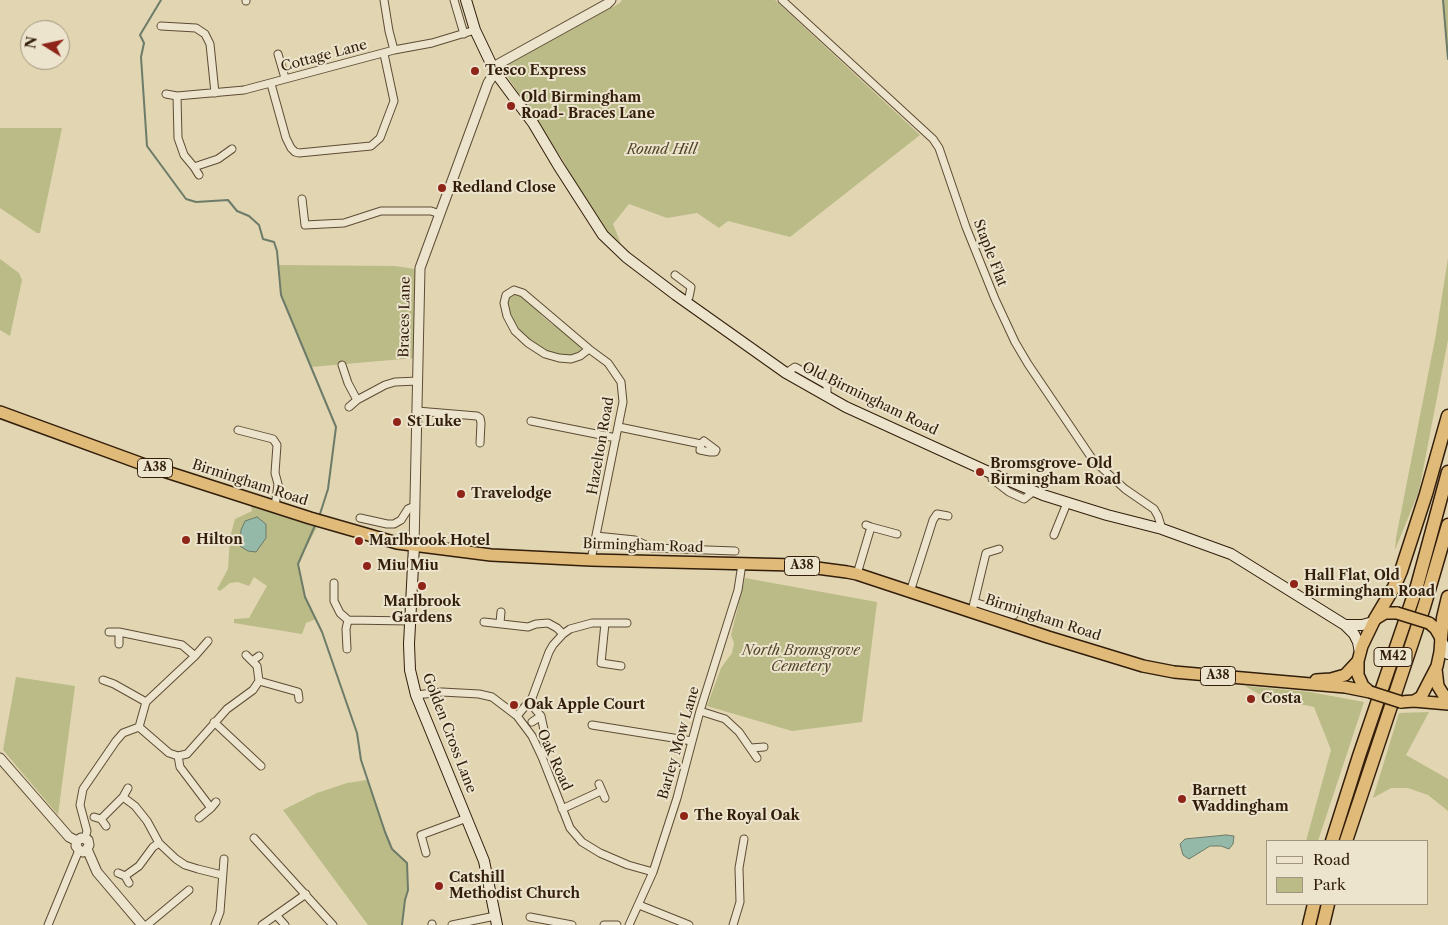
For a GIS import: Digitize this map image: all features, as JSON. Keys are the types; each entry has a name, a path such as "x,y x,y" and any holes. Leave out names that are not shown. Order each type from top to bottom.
{"highway":[{"name":"Birmingham Road","path":"0,412 144,465 318,521 397,544 491,555 591,560 794,565 857,574 910,592 973,607 1048,637 1143,666 1174,672 1292,682 1370,692"},
{"path":"1448,416 1426,494 1400,571 1394,586 1374,621 1359,657 1360,681 1370,692 1402,702 1448,704"},
{"name":"M42","path":"1332,840 1417,586 1448,472"},
{"name":"M42","path":"1346,840 1424,607 1448,525"},
{"path":"1414,702 1424,693 1436,668 1448,597"},
{"path":"1374,621 1385,613 1397,613 1429,623 1435,628 1441,640"},
{"name":"Birmingham Road","path":"1292,682 1338,677 1348,672 1359,657"},
{"path":"1436,668 1438,686 1448,698"},
{"path":"1309,925 1314,905"},
{"path":"1323,925 1328,905"}],"main road":[{"name":"Old Birmingham Road","path":"466,0 475,30 494,70 533,123 603,235 626,256 685,302 786,373 825,396 993,474 1067,503 1162,529 1231,554 1345,625 1354,634 1358,642 1359,657"},
{"name":"Golden Cross Lane","path":"414,546 409,644 410,670 416,695 484,861 496,920"},
{"path":"1345,625 1362,625 1374,621"},
{"path":"1441,640 1448,654"},
{"path":"1436,668 1448,661"}],"street":[{"path":"384,0 394,50"},
{"path":"454,0 464,34"},
{"path":"494,70 611,0"},
{"name":"Staple Flat","path":"782,0 933,139 939,148 966,228 1015,342 1093,460 1125,489 1154,509 1162,529"},
{"path":"161,26 196,28 205,34 210,44 215,93"},
{"name":"Cottage Lane","path":"166,94 177,96 244,90 394,50 432,43 475,30"},
{"path":"278,54 285,78"},
{"path":"271,84 286,138 295,152 371,146 380,138 394,101 384,54"},
{"name":"Braces Lane","path":"414,546 420,268 494,70"},
{"path":"177,96 178,138 184,155 199,175"},
{"path":"194,167 218,159 232,149"},
{"path":"302,199 305,225 344,223 381,211 431,211 440,214"},
{"path":"675,275 691,287 689,297 685,302"},
{"name":"Hazelton Road","path":"589,348 580,356 570,359 544,354 515,331 507,316 504,303 506,295 514,290 523,293 589,348 608,364 621,382 623,402 591,560"},
{"path":"342,365 348,383 357,400"},
{"path":"349,407 357,400 385,385 395,382 418,381"},
{"path":"418,411 477,416 480,418 481,423 480,443"},
{"path":"531,421 616,438"},
{"path":"618,427 701,444"},
{"path":"238,430 273,439 277,445 275,473 278,484 275,507"},
{"path":"1054,535 1067,503"},
{"path":"360,518 394,524 401,520 408,509 415,506"},
{"path":"910,592 933,520 937,514 948,516"},
{"path":"857,574 868,526 897,534"},
{"path":"596,536 636,540 652,548 735,551"},
{"path":"999,549 986,553 973,607 1014,615"},
{"name":"Barley Mow Lane","path":"629,925 652,872 677,798 700,711 738,590 742,564"},
{"path":"334,583 334,601 340,613 348,620 410,621"},
{"path":"500,623 502,612"},
{"path":"347,649 346,629 348,620"},
{"path":"484,622 528,627 536,624 548,624 558,628 563,634"},
{"path":"517,716 532,698 549,652 563,634 592,623 627,623"},
{"path":"605,623 601,663 621,666"},
{"path":"109,632 119,632 182,645 195,656"},
{"path":"119,632 119,644"},
{"path":"139,727 146,702 195,656 208,641"},
{"path":"139,727 169,753 178,756 187,754 227,709 253,690 260,681 255,658 246,655"},
{"path":"103,680 115,680 146,702"},
{"path":"260,681 300,692"},
{"name":"Oak Road","path":"416,695 442,692 479,694 492,698 517,716 532,736 542,757 570,828 582,842 594,850 628,865 652,872"},
{"path":"535,709 541,716 546,745 542,757"},
{"path":"700,711 725,719 740,732 757,758"},
{"path":"532,722 541,716"},
{"path":"214,722 261,766"},
{"path":"592,725 692,741"},
{"path":"48,925 87,832 80,805 83,790 122,734 139,727"},
{"path":"751,748 764,747"},
{"path":"178,756 180,767 211,808"},
{"path":"0,758 69,837 82,845 97,872 142,925"},
{"path":"100,821 123,797 128,788"},
{"path":"562,809 600,788 605,798"},
{"path":"123,797 136,806 159,843 176,860 185,865 222,875"},
{"path":"199,818 216,802"},
{"path":"426,853 421,835 467,818"},
{"path":"254,838 333,925"},
{"path":"733,925 740,902 739,868 744,839"},
{"path":"124,877 139,866 153,847 159,843"},
{"path":"215,925 220,912 224,859"},
{"path":"147,925 189,890"},
{"path":"262,925 306,894"},
{"path":"639,905 689,925"},
{"path":"276,915 285,925"},
{"path":"530,917 572,925"},
{"path":"452,925 496,920"},
{"path":"604,925 617,925"}],"green space":[{"name":"Round Hill","path":"622,0 775,0 920,135 790,237 728,221 719,228 697,213 667,218 629,204 613,224 621,244 603,227 587,204 562,159 503,70 511,63 620,3"},
{"path":"1443,0 1448,0 1448,59 1447,56"},
{"path":"0,128 62,128 40,233 37,233 0,208"},
{"path":"1448,258 1448,340 1419,491 1395,550 1436,334"},
{"path":"0,259 19,273 22,280 10,336 0,330"},
{"path":"279,265 395,266 415,269 414,358 311,367 281,295"},
{"path":"512,294 521,294 553,325 557,325 581,344 579,354 568,357 547,352 520,334 516,329 507,301"},
{"path":"251,506 317,527 298,563 305,597 316,619 306,623 302,634 234,623 234,619 249,618 267,586 254,577 249,586 238,582 230,583 220,591 217,589 228,569 230,537 235,519 252,511"},
{"name":"North Bromsgrove Cemetery","path":"745,578 877,602 862,722 792,731 707,706 721,668 732,653 734,643 731,635"},
{"path":"16,677 75,686 58,815 3,750"},
{"path":"1245,686 1310,692 1364,702 1318,840 1306,840 1331,750 1314,707 1264,697"},
{"path":"1429,712 1406,755 1448,779 1448,811 1428,795 1408,788 1391,788 1373,798 1399,713"},
{"path":"367,780 392,849 407,863 408,890 402,925 368,925 283,810 317,793 347,783"}],"shaded area":[{"path":"257,517 266,524 266,538 256,552 248,551 240,546 241,530 245,521"},
{"path":"1234,836 1233,844 1229,849 1221,846 1210,846 1189,859 1183,855 1180,844 1185,839"}],"waterway":[{"path":"161,0 140,35 144,43 141,57 147,146 186,199 196,202 228,200 237,211 249,216 259,225 263,239 274,242 277,251 281,295 336,427 328,489 319,517"},
{"path":"1443,0 1448,59"},
{"path":"316,523 298,564 305,597 322,632 357,733 361,760 385,832 392,849 407,863 408,890 402,925"}],"place":[{"name":"Tesco Express","path":"475,71"},
{"name":"Old Birmingham Road- Braces Lane","path":"511,106"},
{"name":"Redland Close","path":"442,188"},
{"name":"St Luke","path":"397,422"},
{"name":"Bromsgrove- Old Birmingham Road","path":"980,472"},
{"name":"Travelodge","path":"461,494"},
{"name":"Hilton","path":"186,540"},
{"name":"Marlbrook Hotel","path":"359,541"},
{"name":"Miu Miu","path":"367,566"},
{"name":"Hall Flat, Old Birmingham Road","path":"1294,584"},
{"name":"Marlbrook Gardens","path":"422,586"},
{"name":"Costa","path":"1251,699"},
{"name":"Oak Apple Court","path":"514,705"},
{"name":"Barnett Waddingham","path":"1182,799"},
{"name":"The Royal Oak","path":"684,816"},
{"name":"Catshill Methodist Church","path":"439,886"}]}
